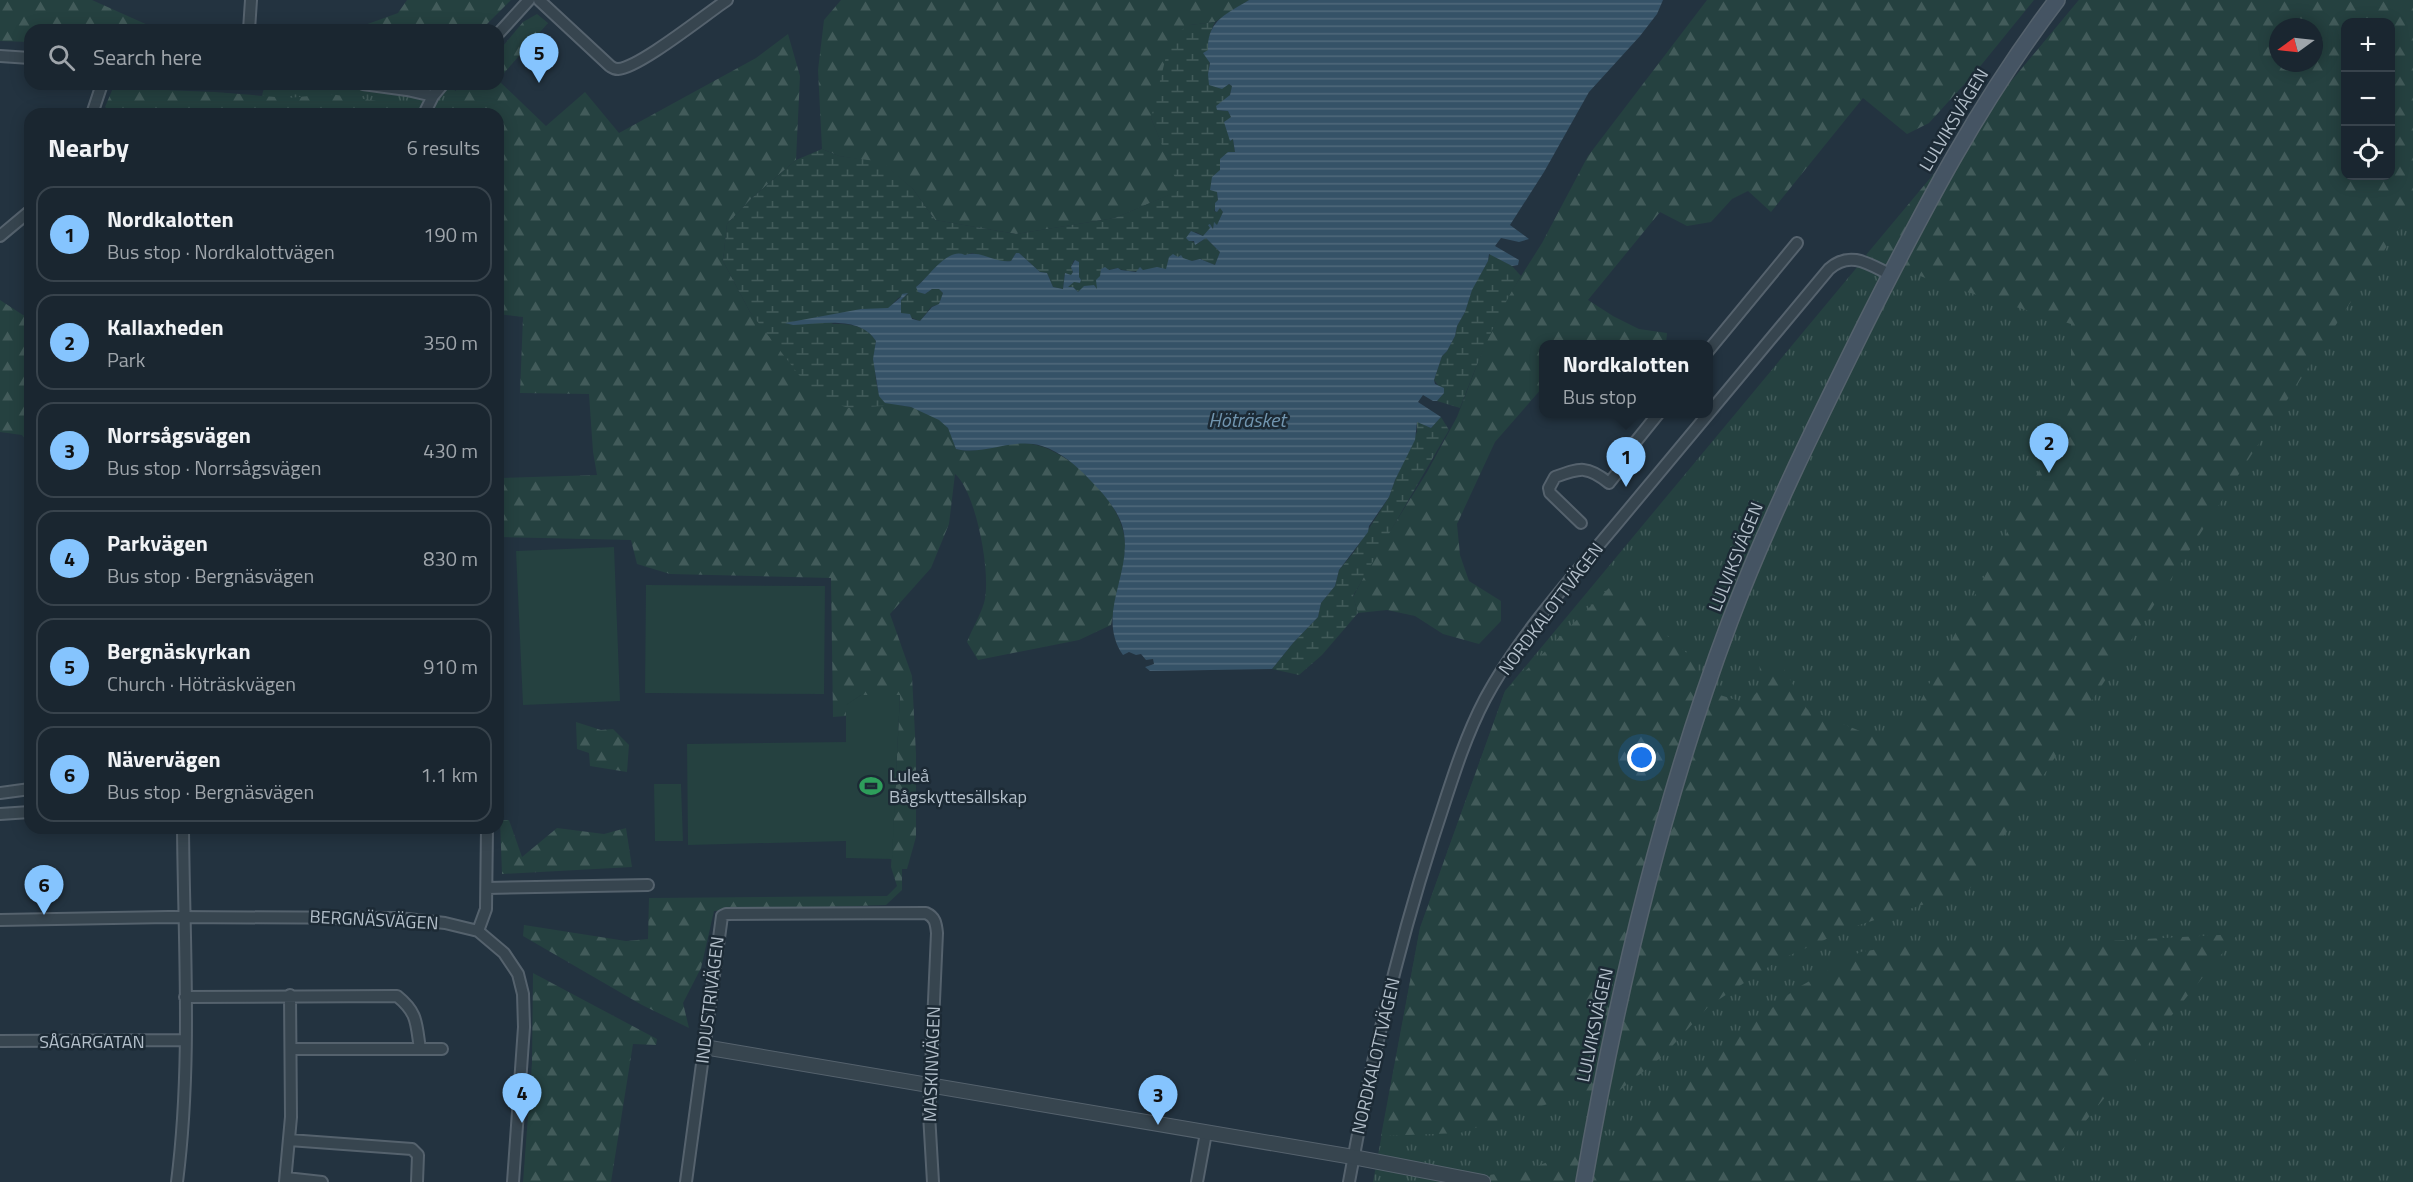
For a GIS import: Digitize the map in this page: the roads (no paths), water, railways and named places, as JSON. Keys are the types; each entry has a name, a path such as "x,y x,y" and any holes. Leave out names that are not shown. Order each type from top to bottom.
{"main road":[{"name":"LULVIKSVÄGEN","path":"1584,1182 1632,946 1657,849 1692,728 1730,620 1774,513 1890,275 1967,131 2027,39 2057,0"}],"street":[{"path":"249,24 250,0"},
{"path":"504,27 529,0"},
{"path":"539,0 610,66 617,69 628,66 661,46 711,4 727,0"},
{"path":"0,56 24,58"},
{"path":"94,108 100,90"},
{"path":"407,90 433,96"},
{"path":"427,108 438,90"},
{"path":"0,236 24,216"},
{"path":"1713,345 1797,243"},
{"name":"NORDKALOTTVÄGEN","path":"1713,408 1829,269 1841,260 1855,259 1890,275"},
{"path":"1581,523 1550,493 1549,488 1555,477 1572,471 1588,469 1609,483 1621,468 1633,445 1655,418"},
{"name":"NORDKALOTTVÄGEN","path":"1349,1182 1366,1090 1390,988 1430,847 1470,729 1509,659 1601,543 1705,418"},
{"path":"0,794 24,790"},
{"path":"0,814 24,812"},
{"path":"177,1182 184,1113 183,834"},
{"path":"478,931 486,909 487,834"},
{"path":"487,888 648,885"},
{"name":"INDUSTRIVÄGEN","path":"686,1182 720,920 726,914 926,913 931,915 936,923 937,946"},
{"name":"BERGNÄSVÄGEN","path":"0,920 184,917 398,918 445,923 478,931 504,953 518,974 523,994 524,1027 513,1182"},
{"name":"MASKINVÄGEN","path":"933,1182 929,1114 937,946"},
{"path":"290,995 289,1140 285,1180 322,1182"},
{"path":"185,997 397,996 412,1009 420,1048"},
{"name":"SÅGARGATAN","path":"0,1041 185,1040"},
{"path":"704,1047 1483,1182"},
{"path":"291,1048 442,1049"},
{"path":"1197,1182 1206,1133"},
{"path":"289,1140 412,1149 418,1155 417,1182"}],"water":[{"name":"Höträsket","path":"1249,0 1663,0 1657,14 1640,36 1589,92 1544,172 1510,225 1529,239 1519,242 1501,238 1495,246 1519,260 1518,265 1512,266 1489,254 1488,261 1472,290 1465,312 1457,326 1455,336 1442,356 1434,380 1435,384 1444,388 1444,393 1437,401 1423,395 1418,402 1441,417 1431,428 1417,422 1415,440 1389,497 1369,526 1368,532 1339,570 1335,586 1321,603 1318,617 1272,669 1150,671 1145,667 1154,664 1153,659 1146,660 1141,654 1136,655 1129,652 1123,655 1115,639 1114,607 1125,542 1122,525 1109,501 1080,470 1056,452 1031,444 967,451 956,449 948,428 939,420 911,407 885,403 879,396 873,359 876,341 869,333 850,324 793,325 785,323 861,309 888,308 902,294 908,293 901,300 901,313 910,314 912,319 920,321 932,307 939,304 943,293 939,289 932,289 925,294 918,292 916,287 945,259 958,254 977,254 1011,261 1016,253 1019,253 1040,272 1047,273 1053,287 1063,289 1065,273 1071,275 1073,272 1071,267 1075,260 1079,262 1081,280 1080,283 1074,282 1068,287 1073,287 1078,292 1084,286 1094,285 1097,289 1096,280 1100,276 1101,269 1105,267 1109,270 1118,268 1136,272 1140,267 1143,270 1157,267 1166,269 1169,257 1173,254 1178,257 1181,255 1192,261 1200,259 1215,265 1220,252 1206,238 1195,245 1194,241 1186,238 1191,231 1203,236 1210,228 1208,225 1210,224 1213,229 1214,222 1217,225 1223,212 1220,208 1217,212 1215,211 1215,203 1218,200 1217,192 1210,190 1212,177 1220,170 1220,159 1228,152 1235,152 1233,139 1230,141 1224,122 1231,117 1228,111 1217,110 1216,106 1230,95 1232,86 1229,84 1222,89 1209,85 1210,63 1203,53 1208,50 1211,32 1220,19"}],"place":[{"name":"Bergnäskyrkan","path":"539,83"},
{"name":"Kallaxheden","path":"2049,473"},
{"name":"Nordkalotten","path":"1626,487"},
{"name":"Luleå Bågskyttesällskap","path":"871,786"},
{"name":"Nävervägen","path":"44,915"},
{"name":"Parkvägen","path":"522,1123"},
{"name":"Norrsågsvägen","path":"1158,1125"}]}
